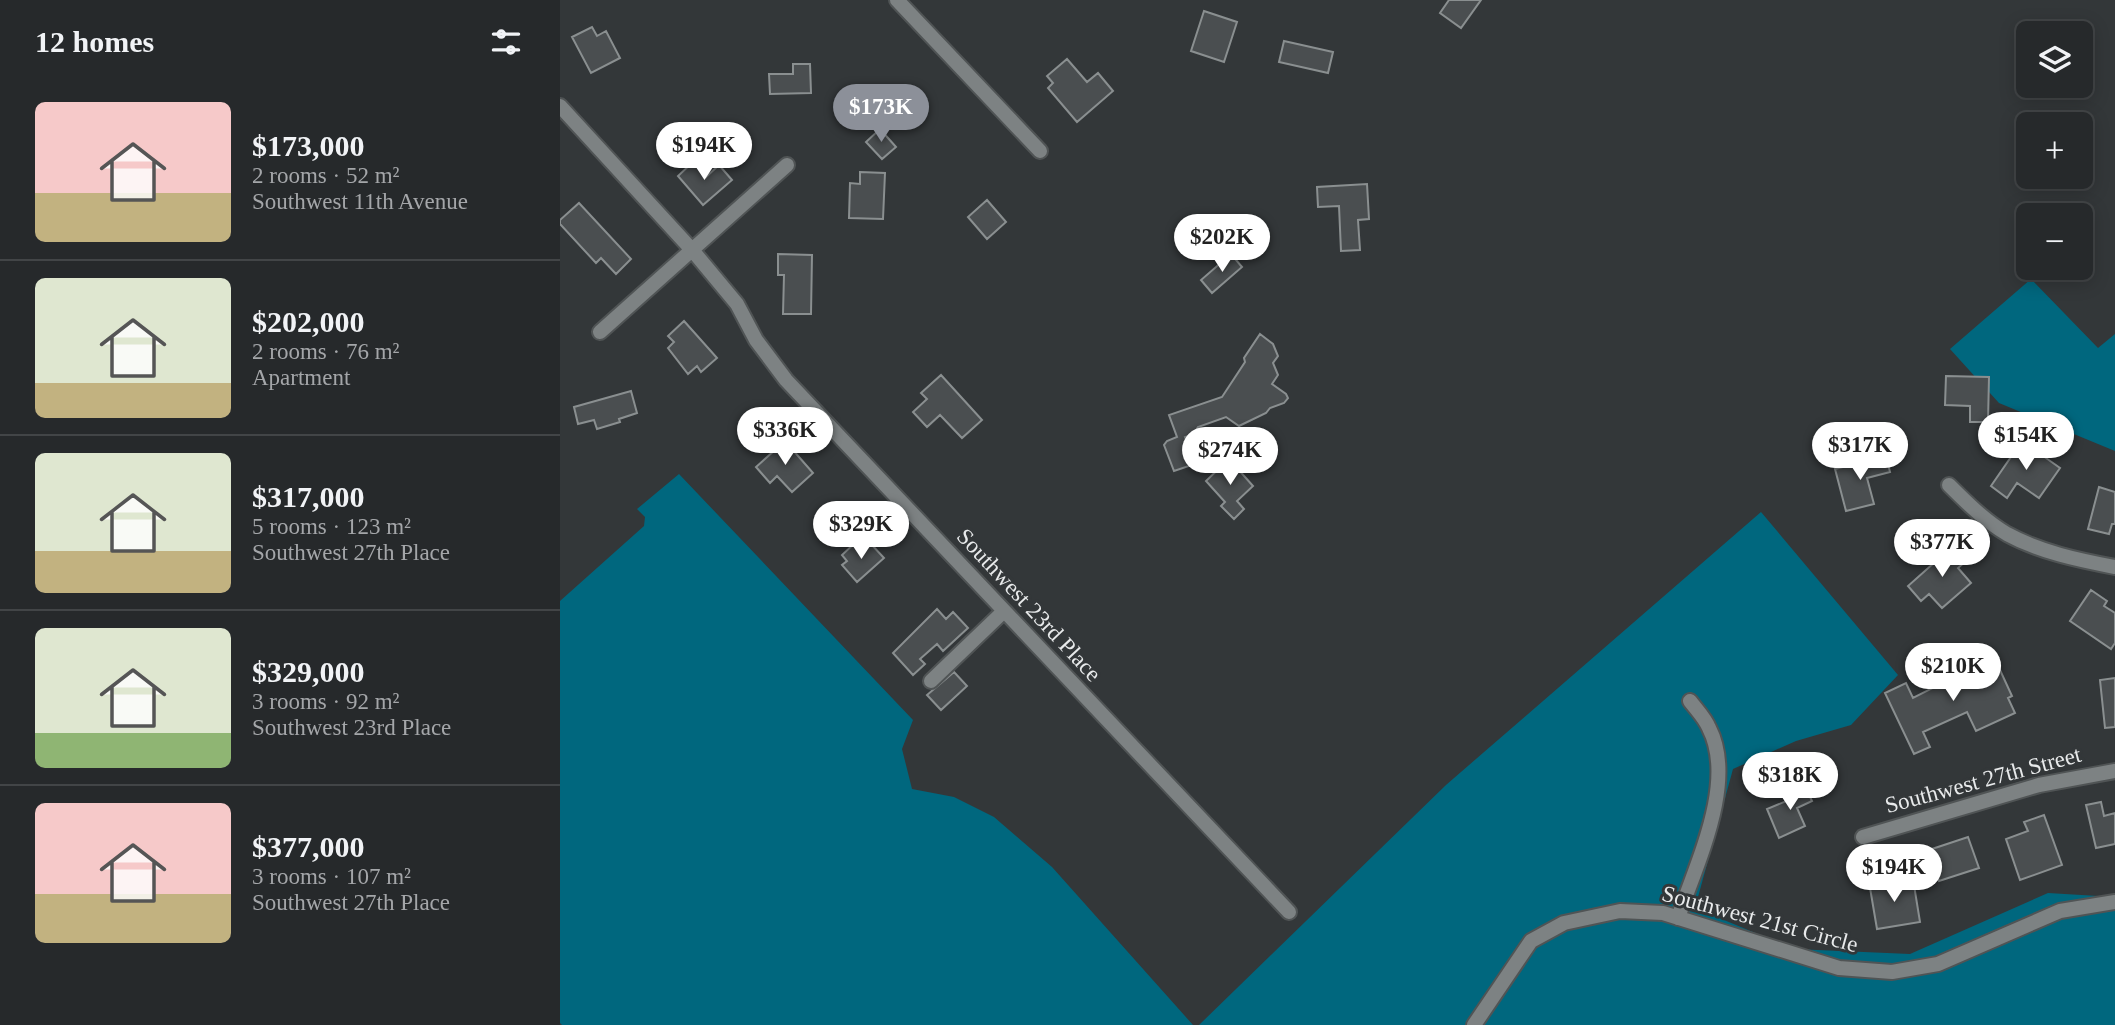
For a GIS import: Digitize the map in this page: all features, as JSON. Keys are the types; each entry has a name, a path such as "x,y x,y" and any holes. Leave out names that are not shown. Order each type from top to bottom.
{"street":[{"path":"897,0 1040,151"},
{"name":"Southwest 23rd Place","path":"560,106 693,251 737,304 755,340 786,380 1289,912"},
{"path":"600,332 787,166"},
{"path":"1949,485 1971,507 2007,534 2059,555 2115,567"},
{"path":"931,681 1004,611"},
{"path":"1678,918 1719,790 1717,755 1710,728 1690,701"},
{"name":"Southwest 27th Street","path":"1863,837 2039,785 2115,771"},
{"name":"Southwest 21st Circle","path":"1474,1025 1531,941 1564,923 1620,911 1663,913 1839,968 1892,972 1938,964 2060,911 2115,902"}],"shaded area":[{"path":"2032,280 2098,348 2115,334 2115,451 1999,403 1950,349"},
{"path":"679,474 913,720 902,749 912,789 954,797 994,817 1052,867 1193,1025 560,1023 560,601 644,526 645,517 637,509"},
{"path":"1761,512 1898,675 1851,725 1796,741 1733,769 1695,908 1794,949 1910,954 2048,893 2115,897 2115,1025 1199,1025 1446,785"}],"building":[{"path":"1449,0 1481,0 1461,28 1440,13"},
{"path":"1204,11 1237,22 1224,62 1191,51"},
{"path":"592,27 597,36 606,31 620,58 591,73 572,37"},
{"path":"1284,41 1333,52 1328,73 1279,62"},
{"path":"1067,59 1087,82 1098,73 1113,91 1077,122 1048,88 1053,83 1047,76"},
{"path":"793,64 810,64 811,93 770,94 769,74 793,74"},
{"path":"880,129 896,147 882,159 866,142"},
{"path":"693,162 706,177 719,165 732,180 703,205 678,176"},
{"path":"860,172 885,173 883,219 849,218 850,183 860,184"},
{"path":"1367,184 1369,219 1358,220 1360,250 1341,251 1339,206 1318,207 1317,187"},
{"path":"987,200 1006,222 987,239 968,217"},
{"path":"579,203 631,259 616,274 601,258 596,263 560,224 560,220"},
{"path":"778,254 812,255 811,314 783,314 784,275 778,275"},
{"path":"1231,254 1242,267 1212,293 1201,280"},
{"path":"684,321 717,358 701,372 697,366 688,374 668,348 674,342 668,336"},
{"path":"1260,334 1273,344 1278,356 1273,363 1278,375 1272,384 1288,398 1284,403 1239,426 1226,417 1198,427 1194,434 1185,437 1195,464 1174,471 1164,445 1177,437 1169,415 1222,397"},
{"path":"941,375 982,420 962,438 940,415 927,427 913,412 927,399 921,393"},
{"path":"1946,376 1989,377 1988,422 1970,422 1970,406 1945,405"},
{"path":"631,391 637,413 597,429 594,420 578,424 574,407"},
{"path":"785,441 813,473 792,492 777,476 770,483 756,467"},
{"path":"2022,441 2060,468 2039,498 2017,483 2007,498 1991,486"},
{"path":"1886,456 1890,472 1867,478 1874,504 1846,511 1835,469"},
{"path":"1229,459 1253,486 1237,501 1244,509 1234,519 1221,506 1225,502 1206,481"},
{"path":"2099,487 2115,492 2115,524 2112,524 2109,534 2088,529"},
{"path":"856,542 864,551 871,544 884,558 857,582 842,565 847,561 842,555"},
{"path":"1953,546 1966,561 1958,568 1971,583 1942,608 1929,594 1921,601 1908,586"},
{"path":"2091,590 2107,601 2104,606 2115,613 2115,643 2111,649 2070,621"},
{"path":"937,609 946,619 953,612 968,628 943,651 937,644 920,659 925,664 913,675 893,653"},
{"path":"1994,657 2012,696 2008,698 2015,713 1976,731 1967,712 1923,732 1930,747 1914,754 1885,693 1906,683 1913,698"},
{"path":"954,672 967,686 941,710 927,695"},
{"path":"2115,678 2115,727 2105,728 2100,680"},
{"path":"1805,786 1812,801 1797,808 1805,826 1779,838 1767,809 1789,800 1786,794"},
{"path":"2101,802 2104,816 2115,813 2115,844 2096,848 2086,805"},
{"path":"2044,815 2062,865 2020,880 2006,839 2028,831 2024,822"},
{"path":"1968,837 1979,868 1939,881 1929,850"},
{"path":"1891,878 1892,888 1914,885 1920,922 1877,929 1869,882"}]}
